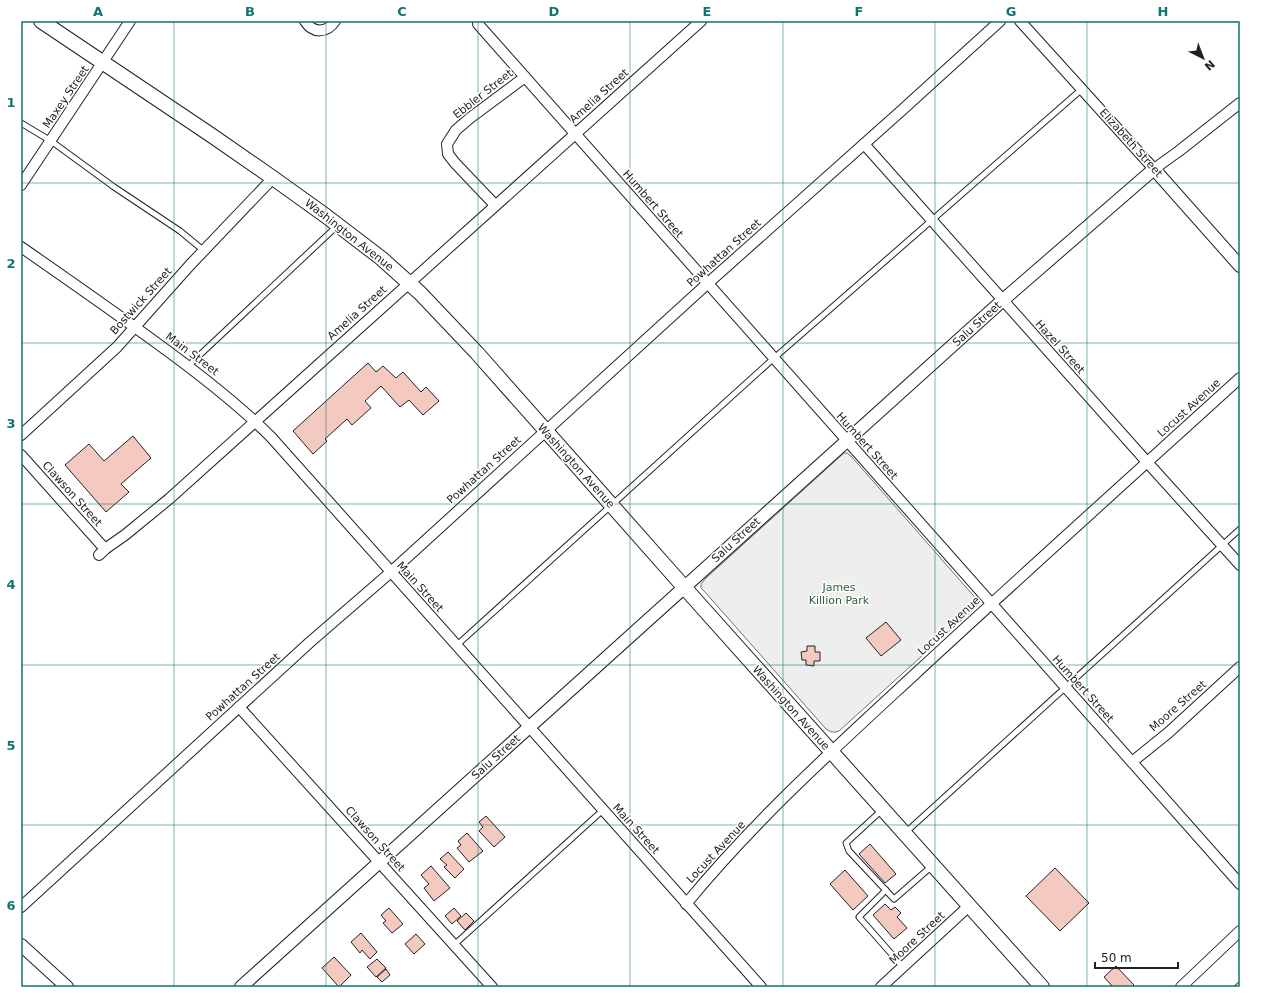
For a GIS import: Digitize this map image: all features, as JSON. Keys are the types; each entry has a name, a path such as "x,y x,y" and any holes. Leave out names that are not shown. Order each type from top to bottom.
{"main road":[{"name":"Washington Avenue","path":"41,21 274,178 380,258 409,282 438,310 882,810 1042,987"}],"street":[{"name":"Maxey Street","path":"21,185 130,21"},
{"path":"305,21 312,29 322,31 328,29 335,21"},
{"name":"Amelia Street","path":"102,552 169,499 256,422 494,205 701,21"},
{"name":"Powhattan Street","path":"21,907 239,707 391,572 707,284 1000,21"},
{"name":"Elizabeth Street","path":"1020,21 1240,266"},
{"name":"Humbert Street","path":"478,24 1240,884"},
{"name":"Ebbler Street","path":"494,205 448,154 448,139 470,118 524,77"},
{"name":"Salu Street","path":"241,987 1003,300 1154,169 1240,103"},
{"name":"Hazel Street","path":"864,144 1147,462 1240,564"},
{"name":"Bostwick Street","path":"21,435 111,352 203,250 274,178"},
{"name":"Main Street","path":"21,247 188,366 227,396 256,422 761,987"},
{"name":"Locust Avenue","path":"686,904 711,873 831,752 991,604 1240,378"},
{"name":"Clawson Street","path":"21,455 102,552"},
{"name":"Moore Street","path":"1132,762 1168,733 1240,667"},
{"name":"Clawson Street","path":"239,707 492,987"},
{"name":"Moore Street","path":"881,987 969,906"},
{"path":"1181,987 1240,931"},
{"path":"21,945 67,987"}],"lane":[{"path":"456,646 773,358 1082,89"},
{"path":"21,123 51,140 114,187 180,231 203,250"},
{"path":"188,366 338,226"},
{"path":"904,834 1240,529"},
{"path":"454,946 603,810"},
{"path":"882,810 846,843 849,852 894,899 932,865"},
{"path":"886,890 859,917 903,966"}],"green space":[{"name":"James Killion Park","path":"844,453 851,456 979,602 977,606 839,731 834,732 826,729 701,588 701,584"}],"building":[{"path":"368,363 376,372 383,366 396,378 403,372 421,392 426,387 439,401 423,415 409,400 400,407 381,386 365,401 371,408 352,425 347,419 325,439 327,441 313,454 293,431"},
{"path":"133,436 151,458 121,484 129,492 106,512 65,465 89,444 104,461"},
{"path":"886,622 901,640 881,656 866,638"},
{"path":"807,646 815,646 815,652 820,652 820,661 814,661 814,666 806,665 806,660 802,660 801,652 807,651"},
{"path":"486,816 505,837 494,847 479,831 483,827 479,822"},
{"path":"467,833 483,851 469,862 457,848 461,845 458,841"},
{"path":"870,844 896,874 885,883 859,854"},
{"path":"448,852 464,869 455,878 444,867 447,865 440,859"},
{"path":"431,866 450,888 434,901 424,888 429,884 421,875"},
{"path":"1055,868 1089,903 1060,931 1026,896"},
{"path":"845,870 868,896 853,910 830,884"},
{"path":"885,904 891,910 895,907 901,913 897,917 907,928 894,939 873,915"},
{"path":"389,908 403,924 392,933 383,923 386,921 381,915"},
{"path":"454,908 461,916 452,924 445,916"},
{"path":"466,913 474,921 465,930 457,921"},
{"path":"361,933 377,952 370,959 362,950 360,953 351,942"},
{"path":"416,934 425,944 414,954 405,944"},
{"path":"334,957 351,975 339,987 322,968"},
{"path":"377,959 386,968 376,977 367,967"},
{"path":"1116,966 1134,985 1132,987 1113,987 1104,977"},
{"path":"386,969 390,975 382,982 377,977"},
{"path":"1240,981 1240,987 1233,987"}]}
